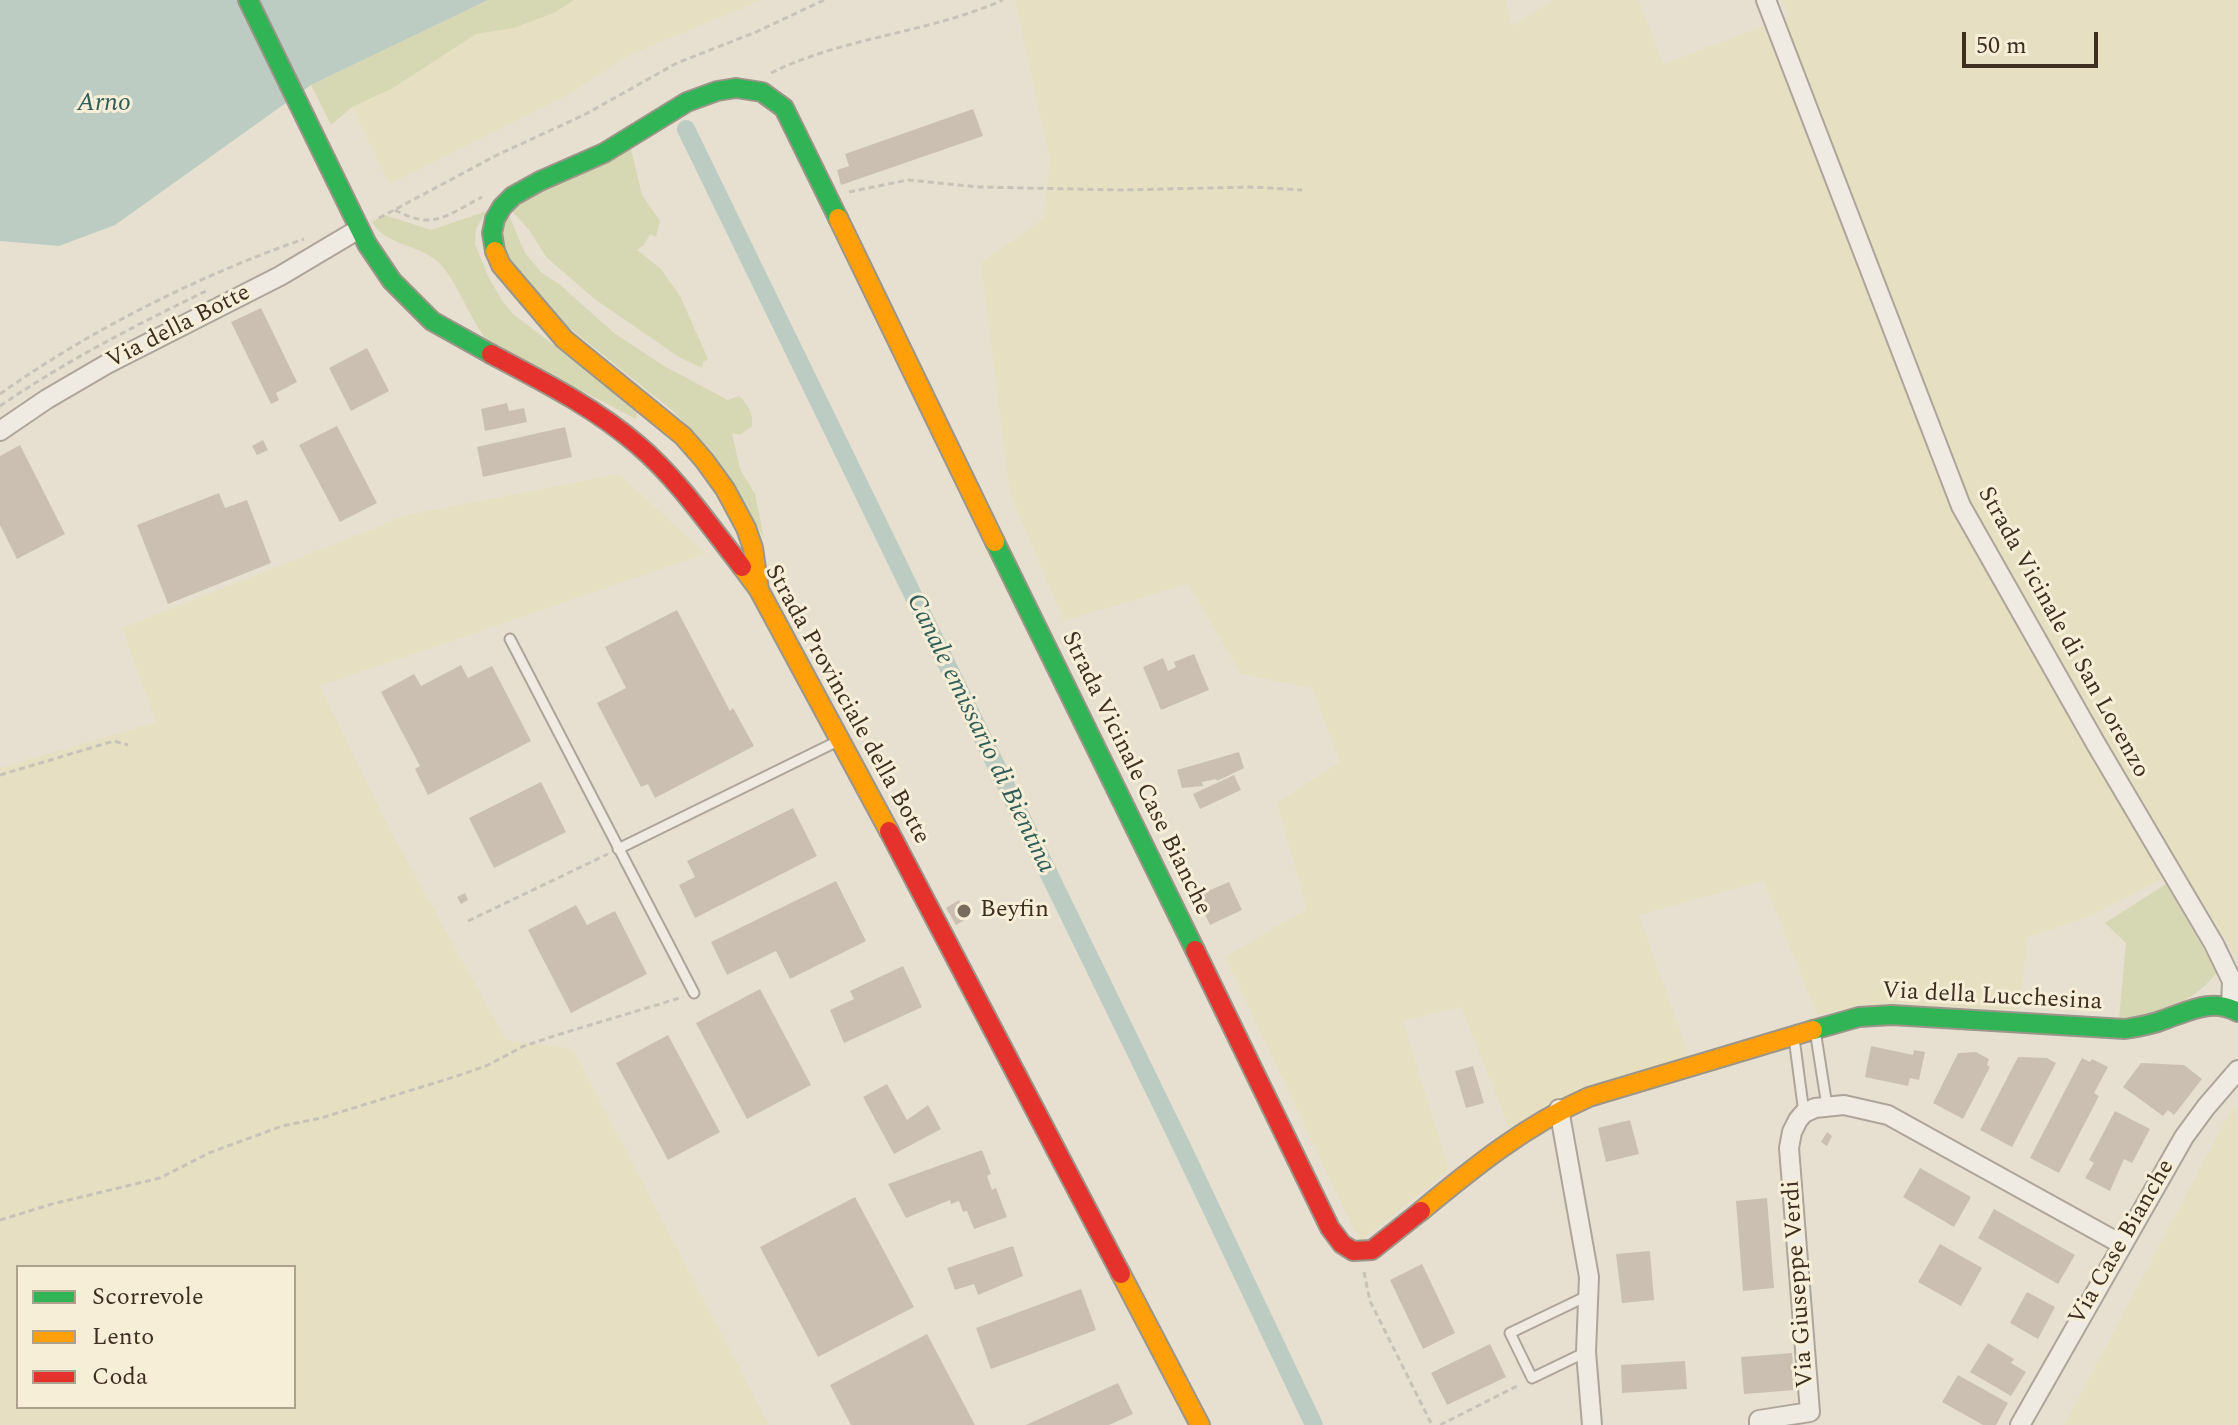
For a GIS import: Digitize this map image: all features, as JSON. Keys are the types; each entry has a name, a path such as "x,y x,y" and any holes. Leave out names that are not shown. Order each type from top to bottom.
{"street":[{"name":"Strada Provinciale della Botte","path":"248,0 359,229 392,281 432,321 590,408 638,445 679,488 759,590 841,739 1200,1425"},
{"name":"Strada Vicinale di San Lorenzo","path":"1766,0 1961,506 2214,944 2232,981 2235,1010"},
{"path":"759,590 753,548 746,528 725,489 704,460 666,421 564,339 501,265 495,255 491,233 498,212 516,194 612,148 686,103 731,88 762,90"},
{"name":"Strada Vicinale Case Bianche","path":"762,90 776,98 784,108 1330,1228 1348,1249 1361,1253"},
{"name":"Via della Botte","path":"0,431 107,364 280,276 359,229"},
{"name":"Via della Lucchesina","path":"1559,1109 1589,1097 1859,1017 1892,1015 2125,1029 2161,1022 2197,1006 2217,1005 2235,1010"},
{"name":"Via Case Bianche","path":"2020,1425 2184,1137 2238,1070"},
{"path":"1804,1113 1827,1106 1860,1107 1898,1119 2121,1244"},
{"path":"1361,1253 1372,1250 1490,1157 1559,1109 1587,1259 1590,1294 1586,1352 1592,1425"},
{"name":"Via Giuseppe Verdi","path":"1759,1425 1759,1420 1810,1412 1789,1148 1792,1132 1804,1113"}],"lane":[{"path":"510,639 694,993"},
{"path":"618,849 841,739"},
{"path":"1815,1029 1827,1106"},
{"path":"1793,1035 1804,1113"},
{"path":"1586,1352 1532,1378 1510,1333 1590,1294"}],"path":[{"path":"359,229 497,155 584,115 677,63 756,32 824,0"},
{"path":"762,90 771,73 797,60 938,22 1003,0"},
{"path":"825,192 848,193 908,180 994,187 1121,190 1254,187 1302,190"},
{"path":"394,209 411,218 437,221 484,196"},
{"path":"0,394 81,341 137,313 220,273 317,237"},
{"path":"0,775 114,741 128,745"},
{"path":"468,921 618,849"},
{"path":"0,1220 160,1178 209,1153 282,1126 321,1118 454,1077 486,1066 524,1046 694,993"},
{"path":"1361,1253 1370,1301 1432,1425"},
{"path":"1440,1425 1532,1378"}],"shaded area":[{"path":"574,0 762,0 628,56 571,93 389,184 352,107 393,88 476,34 514,28 554,13"},
{"path":"1015,0 1506,0 1512,26 1553,0 1639,0 1663,64 1789,16 1783,0 2238,0 2238,960 2182,869 2093,915 2027,938 2020,1010 1897,1005 1857,1007 1817,1015 1764,881 1639,915 1689,1056 1510,1130 1461,1007 1403,1021 1449,1170 1361,1241 1225,957 1307,909 1277,803 1340,762 1312,688 1241,674 1188,584 1064,621 1010,494 981,263 1043,219 1050,161"},
{"path":"619,474 706,554 320,686 389,828 506,1040 573,1049 769,1425 0,1425 0,768 156,722 122,628 407,515"},
{"path":"2238,1108 2238,1425 2064,1425 2231,1110"}],"green space":[{"path":"488,0 574,0 554,13 514,28 476,34 393,88 352,107 331,125 311,85"},
{"path":"630,145 642,195 660,221 656,237 650,234 637,250 661,269 680,296 708,359 703,362 702,368 679,357 596,300 547,258 513,212 525,194"},
{"path":"487,211 476,228 475,244 501,299 514,315 591,373 637,413 636,419 488,342 441,265 425,253 386,236 372,222 384,215 431,230"},
{"path":"507,211 525,253 542,273 559,284 614,333 664,366 728,400 739,396 745,403 751,413 752,426 740,435 732,433 740,469 755,494 764,538 712,451 673,411 557,318 507,260 497,231"},
{"path":"2166,884 2217,972 2197,993 2173,1006 2119,1019 2126,943 2105,923"}],"water":[{"name":"Arno","path":"0,0 488,0 311,85 115,225 59,246 0,241"}],"building":[{"path":"973,109 983,136 841,185 837,170 849,166 845,154"},
{"path":"261,308 297,382 276,393 279,400 271,404 231,322"},
{"path":"367,348 389,391 351,411 329,368"},
{"path":"507,403 509,411 524,408 527,422 485,431 481,409"},
{"path":"337,426 377,503 340,522 299,445"},
{"path":"565,427 572,457 483,477 477,447"},
{"path":"263,440 268,450 257,455 252,446"},
{"path":"20,445 65,534 17,559 0,525 0,456"},
{"path":"219,493 225,508 247,500 271,563 168,604 137,525"},
{"path":"677,610 730,711 733,708 754,746 655,798 648,784 641,787 597,703 626,688 605,647"},
{"path":"1194,654 1209,690 1161,710 1143,667 1163,658 1168,671 1176,667 1174,662"},
{"path":"461,665 468,678 492,666 531,741 428,795 415,769 420,766 381,692 414,674 421,686"},
{"path":"1239,752 1244,768 1217,781 1202,782 1203,786 1182,788 1177,770"},
{"path":"1234,775 1241,790 1200,809 1193,794"},
{"path":"541,782 566,832 494,868 469,818"},
{"path":"793,808 817,856 695,918 679,885 695,877 687,861"},
{"path":"836,881 866,941 790,979 776,951 727,975 711,942"},
{"path":"1229,882 1242,910 1210,925 1196,896"},
{"path":"465,893 468,900 461,904 457,897"},
{"path":"959,900 969,918 956,925 946,908"},
{"path":"576,905 587,925 615,911 647,974 571,1013 528,930"},
{"path":"903,966 922,1007 844,1043 830,1010 854,999 850,991"},
{"path":"760,989 811,1085 747,1119 696,1023"},
{"path":"668,1035 720,1132 668,1160 616,1063"},
{"path":"1871,1046 1913,1055 1914,1050 1925,1052 1919,1080 1910,1078 1908,1086 1865,1077"},
{"path":"1976,1052 1989,1059 1987,1065 1990,1067 1963,1119 1933,1103 1958,1053"},
{"path":"2018,1057 2047,1058 2056,1063 2012,1147 1980,1130"},
{"path":"2082,1058 2108,1067 2094,1093 2099,1096 2059,1173 2030,1158"},
{"path":"2141,1063 2184,1065 2202,1079 2174,1115 2168,1110 2163,1116 2123,1087"},
{"path":"1473,1066 1484,1103 1466,1108 1455,1071"},
{"path":"887,1084 907,1120 928,1105 941,1129 894,1154 863,1097"},
{"path":"2115,1111 2150,1129 2132,1163 2124,1159 2110,1191 2085,1178 2094,1163 2089,1160"},
{"path":"1630,1120 1639,1154 1606,1162 1598,1128"},
{"path":"1827,1132 1832,1136 1827,1146 1821,1142"},
{"path":"982,1150 991,1174 987,1176 992,1190 996,1188 1007,1217 974,1229 959,1201 951,1204 950,1200 906,1218 888,1184"},
{"path":"1920,1168 1971,1197 1954,1227 1903,1197"},
{"path":"855,1197 914,1307 818,1357 760,1247"},
{"path":"1767,1198 1774,1288 1743,1291 1736,1201"},
{"path":"1994,1209 2075,1255 2058,1284 1978,1238"},
{"path":"1940,1244 1982,1268 1961,1306 1918,1282"},
{"path":"1013,1246 1023,1276 978,1295 974,1284 955,1290 947,1268"},
{"path":"1650,1251 1654,1300 1622,1303 1616,1254"},
{"path":"1422,1264 1455,1333 1423,1349 1390,1280"},
{"path":"1081,1289 1096,1330 991,1369 976,1328"},
{"path":"2027,1292 2055,1307 2038,1339 2010,1323"},
{"path":"927,1334 975,1425 851,1425 830,1385"},
{"path":"1988,1343 2014,1359 2011,1363 2026,1372 2011,1396 1970,1372"},
{"path":"1490,1344 1506,1377 1447,1405 1431,1373"},
{"path":"1792,1353 1795,1390 1744,1394 1741,1357"},
{"path":"1685,1361 1687,1389 1622,1393 1621,1365"},
{"path":"1958,1375 2008,1403 1996,1425 1983,1425 1942,1402"},
{"path":"1118,1383 1133,1414 1109,1425 1026,1425"}],"waterway":[{"name":"Canale emissario di Bientina","path":"686,129 1181,1145 1314,1425"}],"traffic: fast":[{"path":"248,0 367,244 392,281 432,321 491,354"},
{"path":"495,251 492,233 495,219 513,196 604,153 687,102 736,88 762,92 784,108 838,218"},
{"path":"995,542 1195,950"},
{"path":"1813,1030 1859,1017 1892,1015 2125,1029 2149,1025 2210,1006 2238,1012"}],"traffic: slow":[{"path":"838,218 995,542"},
{"path":"495,251 501,265 564,339 683,436 704,460 725,489 746,528 753,548 759,590"},
{"path":"742,567 759,590 889,831"},
{"path":"1421,1211 1522,1134 1589,1097 1813,1030"},
{"path":"1121,1274 1200,1425"}],"traffic: jam":[{"path":"491,354 586,407 638,445 680,487 742,567"},
{"path":"889,831 1121,1274"},
{"path":"1195,950 1330,1228 1342,1244 1353,1251 1372,1250 1421,1211"}],"place":[{"name":"Beyfin","path":"964,911"}]}
